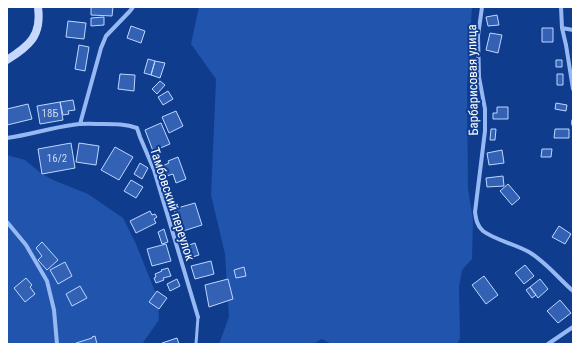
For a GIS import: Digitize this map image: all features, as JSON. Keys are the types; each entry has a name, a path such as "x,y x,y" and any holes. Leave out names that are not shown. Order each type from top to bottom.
{"street":[{"path":"7,60 28,45 34,37 38,26 38,7"},
{"path":"80,124 101,48 106,36 133,7"},
{"name":"Барбарисовая улица","path":"482,7 478,36 479,77 485,109 485,131 475,212 477,223 482,230 491,236 530,253 548,266 573,291"},
{"path":"561,7 562,28 573,89"},
{"path":"562,28 573,30"},
{"name":"Тамбовский переулок","path":"7,138 80,124 114,124 137,128 154,170 198,317"},
{"path":"7,222 26,245 47,281 54,310 57,344"},
{"path":"548,344 573,327"}],"lane":[{"path":"196,344 198,317"}],"shaded area":[{"path":"199,7 472,7 467,85 468,189 473,220 472,259 462,270 459,287 460,339 457,344 332,344 322,339 313,344 219,344 229,317 225,254 211,195 216,79 191,44"},
{"path":"7,155 25,160 42,174 53,180 88,194 123,218 136,244 158,299 159,320 142,344 7,344"}],"building":[{"path":"91,7 113,7 112,16 91,15"},
{"path":"497,15 499,25 488,26 486,17"},
{"path":"104,17 104,25 91,26 91,18"},
{"path":"68,21 86,23 84,39 66,37"},
{"path":"131,26 145,31 141,43 127,38"},
{"path":"542,28 553,28 553,42 542,42"},
{"path":"490,33 502,35 498,53 486,50"},
{"path":"79,45 89,47 85,71 75,69"},
{"path":"148,59 155,61 151,75 144,73"},
{"path":"556,60 562,60 562,67 556,67"},
{"path":"155,61 165,63 160,78 151,75"},
{"path":"120,74 135,75 134,91 118,89"},
{"path":"557,74 563,74 563,85 557,85"},
{"path":"160,81 165,85 157,94 152,89"},
{"path":"168,91 173,99 163,105 158,97"},
{"path":"73,100 75,110 68,111 69,114 63,115 60,102"},
{"path":"60,102 63,120 40,124 37,106"},
{"path":"556,103 567,105 566,111 555,109"},
{"path":"28,104 32,119 7,125 7,109"},
{"path":"497,107 508,107 508,119 493,119 493,113 497,113"},
{"path":"176,111 183,126 169,133 162,117"},
{"path":"161,123 170,144 153,151 145,130"},
{"path":"491,129 496,129 495,140 490,140"},
{"path":"555,129 569,129 569,138 554,138"},
{"path":"71,143 75,168 42,174 38,149"},
{"path":"79,143 99,146 96,165 76,162"},
{"path":"115,147 133,157 119,180 101,170"},
{"path":"542,149 552,149 551,157 541,157"},
{"path":"502,150 504,163 489,165 487,153"},
{"path":"178,157 186,179 176,183 173,174 164,177 160,167 169,163 168,161"},
{"path":"140,163 148,168 142,179 134,174"},
{"path":"503,176 504,186 487,187 486,178"},
{"path":"131,180 143,187 136,198 124,191"},
{"path":"508,184 520,198 512,205 500,191"},
{"path":"195,203 202,225 180,232 174,209"},
{"path":"150,211 152,215 155,214 157,217 154,219 156,223 136,233 130,221"},
{"path":"559,226 571,234 565,244 552,237"},
{"path":"164,229 168,242 162,244 158,232"},
{"path":"42,242 58,260 47,270 38,260 42,256 36,248"},
{"path":"195,243 199,255 186,259 183,247"},
{"path":"166,244 171,261 152,266 147,249"},
{"path":"211,261 214,274 195,279 191,266"},
{"path":"65,262 72,276 58,284 50,270"},
{"path":"525,265 534,276 524,284 515,273"},
{"path":"244,267 246,276 236,278 234,270"},
{"path":"168,268 171,276 163,278 164,280 156,283 154,278 156,277 155,274"},
{"path":"484,276 498,295 486,304 472,285"},
{"path":"26,278 32,285 30,287 35,294 25,302 14,288"},
{"path":"177,279 180,286 170,291 167,284"},
{"path":"228,279 233,299 209,307 205,285"},
{"path":"540,279 548,289 538,298 530,287"},
{"path":"80,286 87,298 72,306 66,294"},
{"path":"530,287 536,295 532,298 526,290"},
{"path":"157,291 167,298 159,309 149,302"},
{"path":"560,300 571,313 558,323 547,311"},
{"path":"95,336 97,344 76,344 76,343"},
{"path":"177,338 179,344 162,344 162,343"}]}
